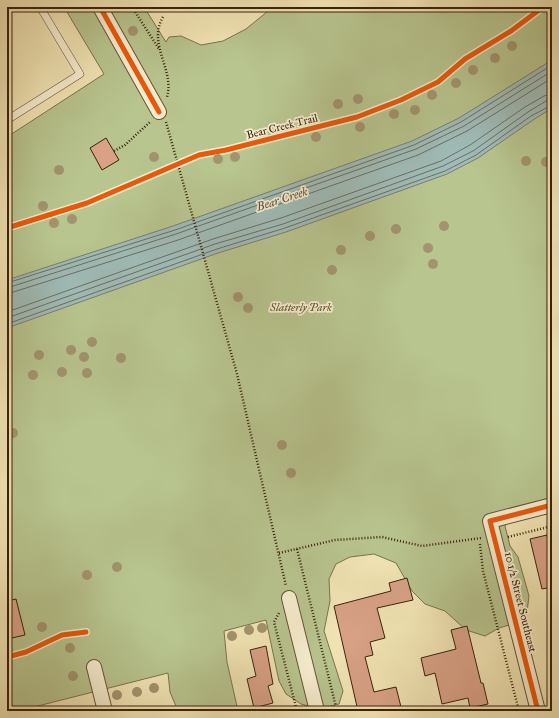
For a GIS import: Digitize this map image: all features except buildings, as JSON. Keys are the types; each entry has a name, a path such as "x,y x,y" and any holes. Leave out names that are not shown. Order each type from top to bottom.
{"street":[{"path":"100,7 159,112"},
{"name":"10 1/2 Street Southeast","path":"538,711 490,521 552,505"},
{"path":"289,598 317,711"},
{"path":"94,667 105,711"}],"lane":[{"path":"7,120 80,74 40,7"}],"path":[{"path":"132,7 159,49 158,25 164,17"},
{"path":"114,151 125,145 159,112"},
{"path":"172,166 185,160"},
{"path":"178,163 237,374 289,598 274,622 297,711"},
{"path":"279,553 335,540 382,537 422,546 480,538 509,537 552,526"},
{"path":"480,538 483,571 519,711"},
{"path":"297,549 337,711"}],"green space":[{"name":"Slatterly Park","path":"64,7 144,7 166,42 169,37 181,36 201,45 223,41 246,29 273,7 552,7 552,505 513,514 505,526 510,546 518,557 529,596 526,620 499,628 485,636 466,630 445,611 425,604 412,591 396,563 374,554 350,557 336,564 329,579 330,601 324,631 343,691 339,704 320,709 301,704 286,694 279,681 266,620 224,631 227,662 238,711 178,711 170,692 168,673 30,708 31,711 7,711 7,137 104,74"}],"water":[{"name":"Bear Creek","path":"552,60 552,108 478,158 447,174 286,232 218,253 7,328 7,280 173,226 412,141 459,118"}],"cycle path":[{"path":"100,7 159,112"},
{"name":"Bear Creek Trail","path":"7,228 87,203 199,155 226,150 357,117 401,100 438,82 465,59 511,31 543,7"},
{"path":"538,711 490,521 552,505"},
{"path":"7,657 26,652 62,635 86,632"}]}
